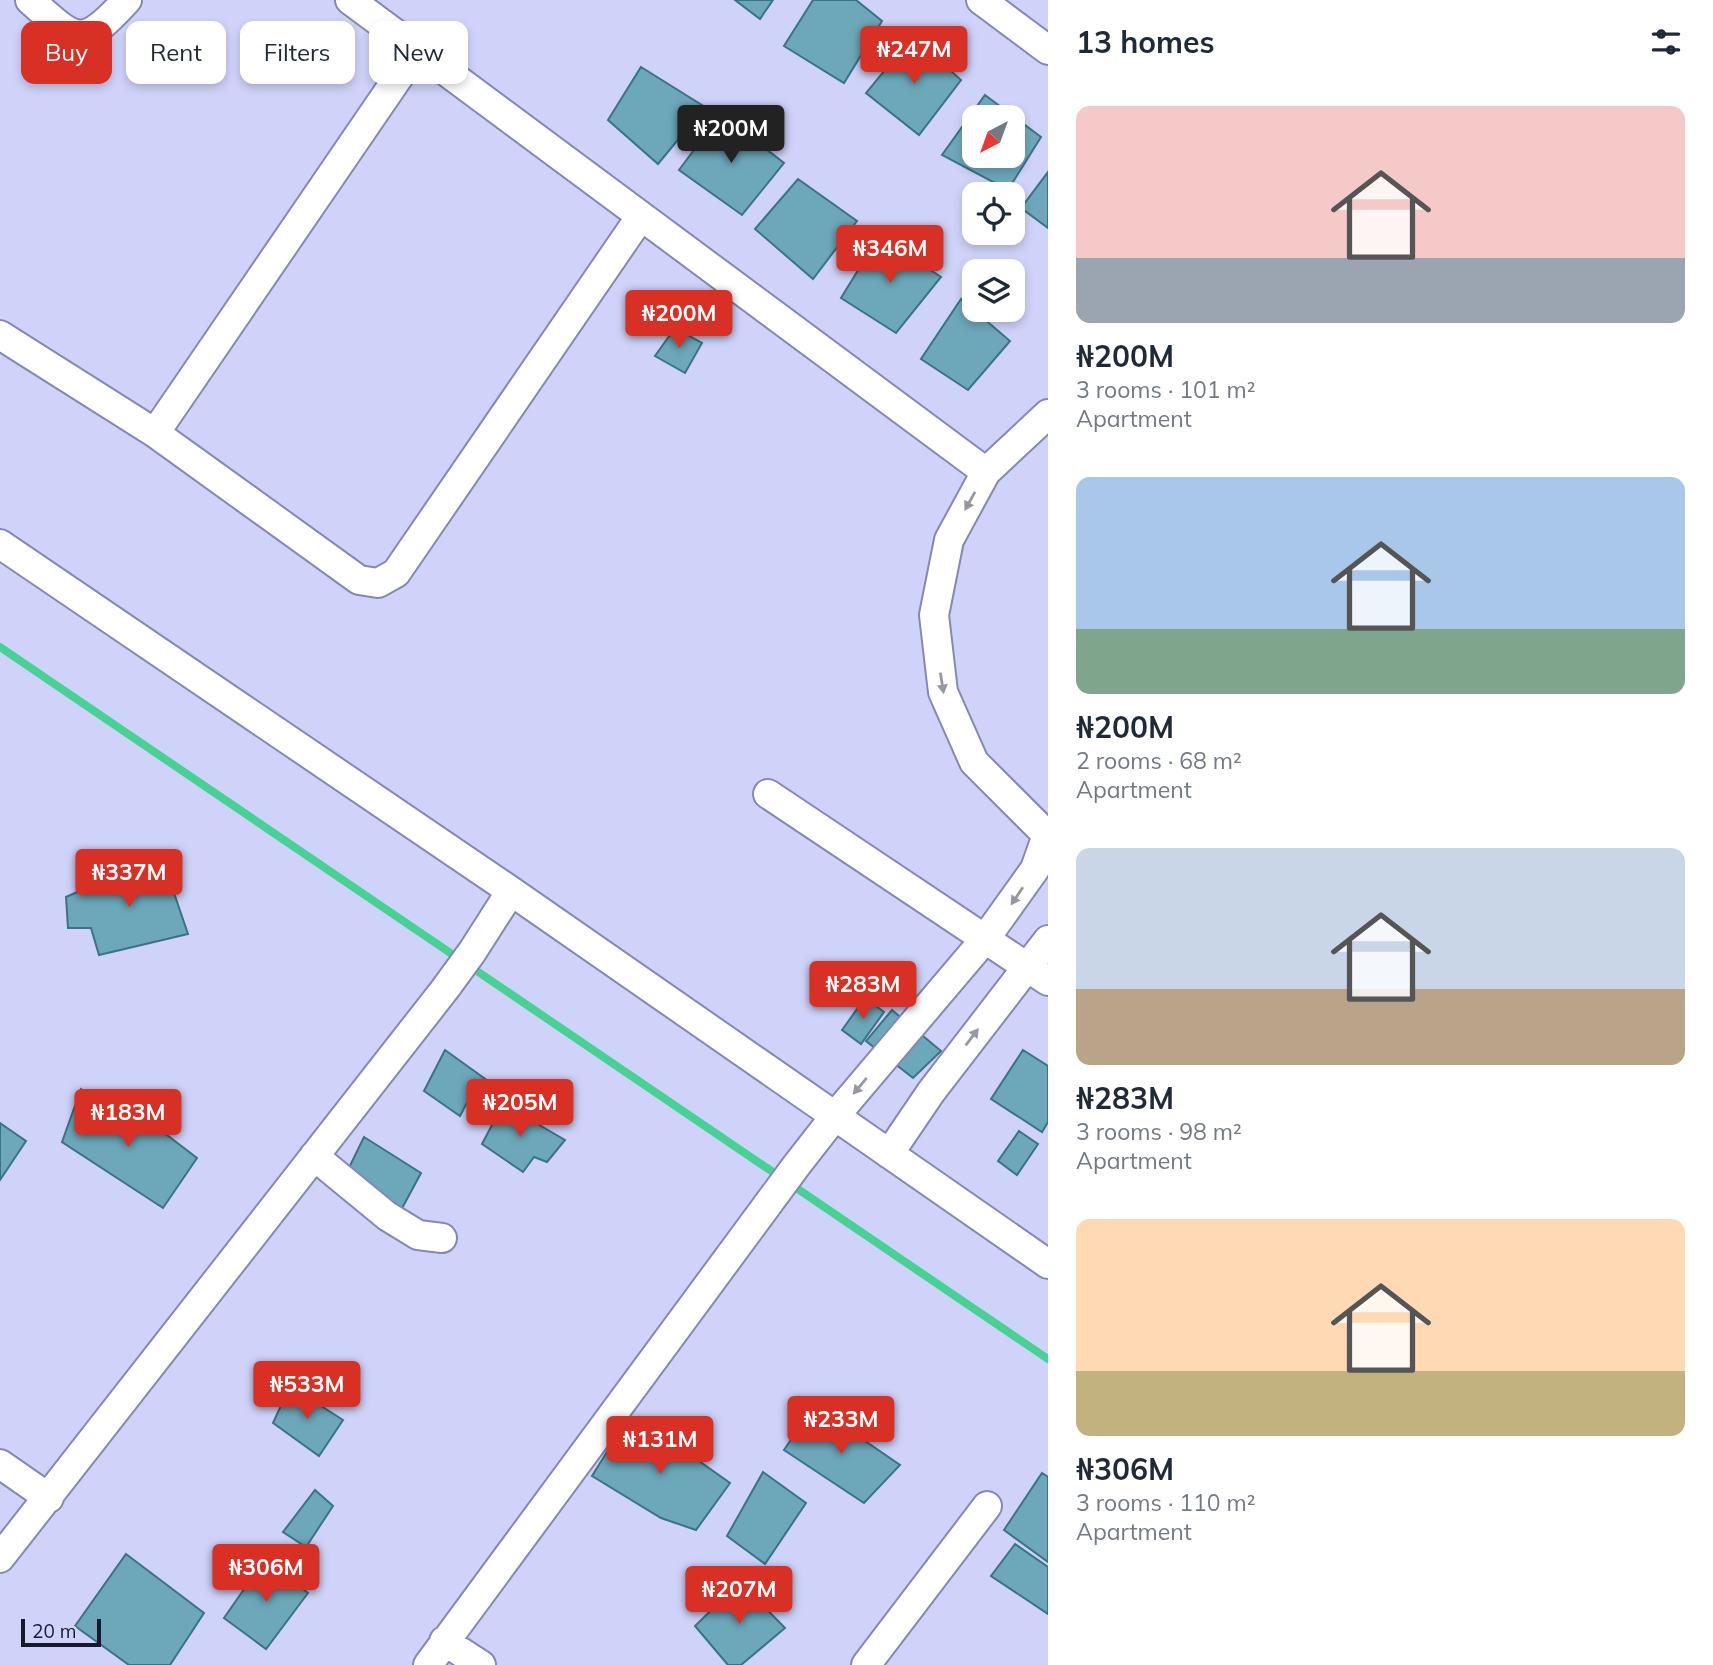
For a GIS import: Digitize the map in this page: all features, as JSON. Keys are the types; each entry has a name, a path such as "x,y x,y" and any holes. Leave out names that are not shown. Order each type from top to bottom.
{"street":[{"path":"30,0 67,33 90,34 105,24 127,0"},
{"path":"350,0 378,21"},
{"path":"981,0 1048,50"},
{"path":"155,433 394,84"},
{"path":"463,84 986,472"},
{"path":"0,335 155,433 359,579 378,583 396,573 641,216"},
{"path":"428,1665 796,1166 985,939 1035,869 1048,835 974,762 943,692 934,615 949,540 986,472 1048,414"},
{"path":"0,544 511,891 1048,1264"},
{"path":"768,794 1037,974"},
{"path":"0,1558 445,989 511,891"},
{"path":"889,1154 931,1092 1037,974 1048,940"},
{"path":"314,1156 387,1216 418,1236 442,1238"},
{"path":"0,1464 49,1498"},
{"path":"866,1665 987,1506"},
{"path":"444,1642 481,1665"}],"building":[{"path":"735,0 773,0 760,19"},
{"path":"813,0 856,0 882,21 844,83 784,46"},
{"path":"913,36 961,80 919,135 866,93"},
{"path":"641,67 705,107 658,164 608,120"},
{"path":"985,95 998,105 978,105"},
{"path":"721,114 784,163 742,215 679,170"},
{"path":"1026,126 1041,137 1026,161"},
{"path":"962,127 962,166 942,155"},
{"path":"967,168 1022,168 1013,182 993,182"},
{"path":"1048,172 1048,228 1025,211 1025,203"},
{"path":"798,179 857,221 813,279 755,229"},
{"path":"879,236 941,277 896,333 841,298"},
{"path":"961,299 962,322 988,322 1010,341 968,390 921,359"},
{"path":"675,328 702,343 685,373 655,356"},
{"path":"161,855 188,934 99,955 91,928 68,928 66,897"},
{"path":"865,998 884,1012 861,1044 842,1030"},
{"path":"892,1010 941,1051 913,1078 866,1041"},
{"path":"445,1050 495,1086 480,1104 470,1097 460,1116 424,1091"},
{"path":"1023,1050 1048,1066 1048,1122 1042,1132 991,1099"},
{"path":"81,1089 141,1129 146,1119 197,1158 163,1208 62,1142"},
{"path":"503,1104 565,1140 547,1162 534,1157 523,1172 482,1144"},
{"path":"0,1123 26,1141 0,1180"},
{"path":"1019,1131 1038,1144 1017,1175 998,1161"},
{"path":"364,1137 421,1173 400,1212 346,1174"},
{"path":"290,1386 343,1420 319,1456 273,1423"},
{"path":"814,1406 900,1465 864,1503 784,1450"},
{"path":"625,1423 651,1427 730,1483 696,1530 661,1518 592,1476"},
{"path":"763,1472 806,1503 765,1564 727,1536"},
{"path":"1042,1473 1048,1477 1048,1562 1004,1530"},
{"path":"315,1490 333,1506 306,1547 283,1532"},
{"path":"1015,1544 1048,1567 1048,1614 991,1576"},
{"path":"126,1554 204,1613 170,1665 129,1665 75,1626"},
{"path":"265,1559 308,1593 266,1649 224,1618"},
{"path":"740,1582 785,1628 741,1665 728,1665 695,1626"}],"waterway":[{"path":"0,647 1048,1359"}]}
